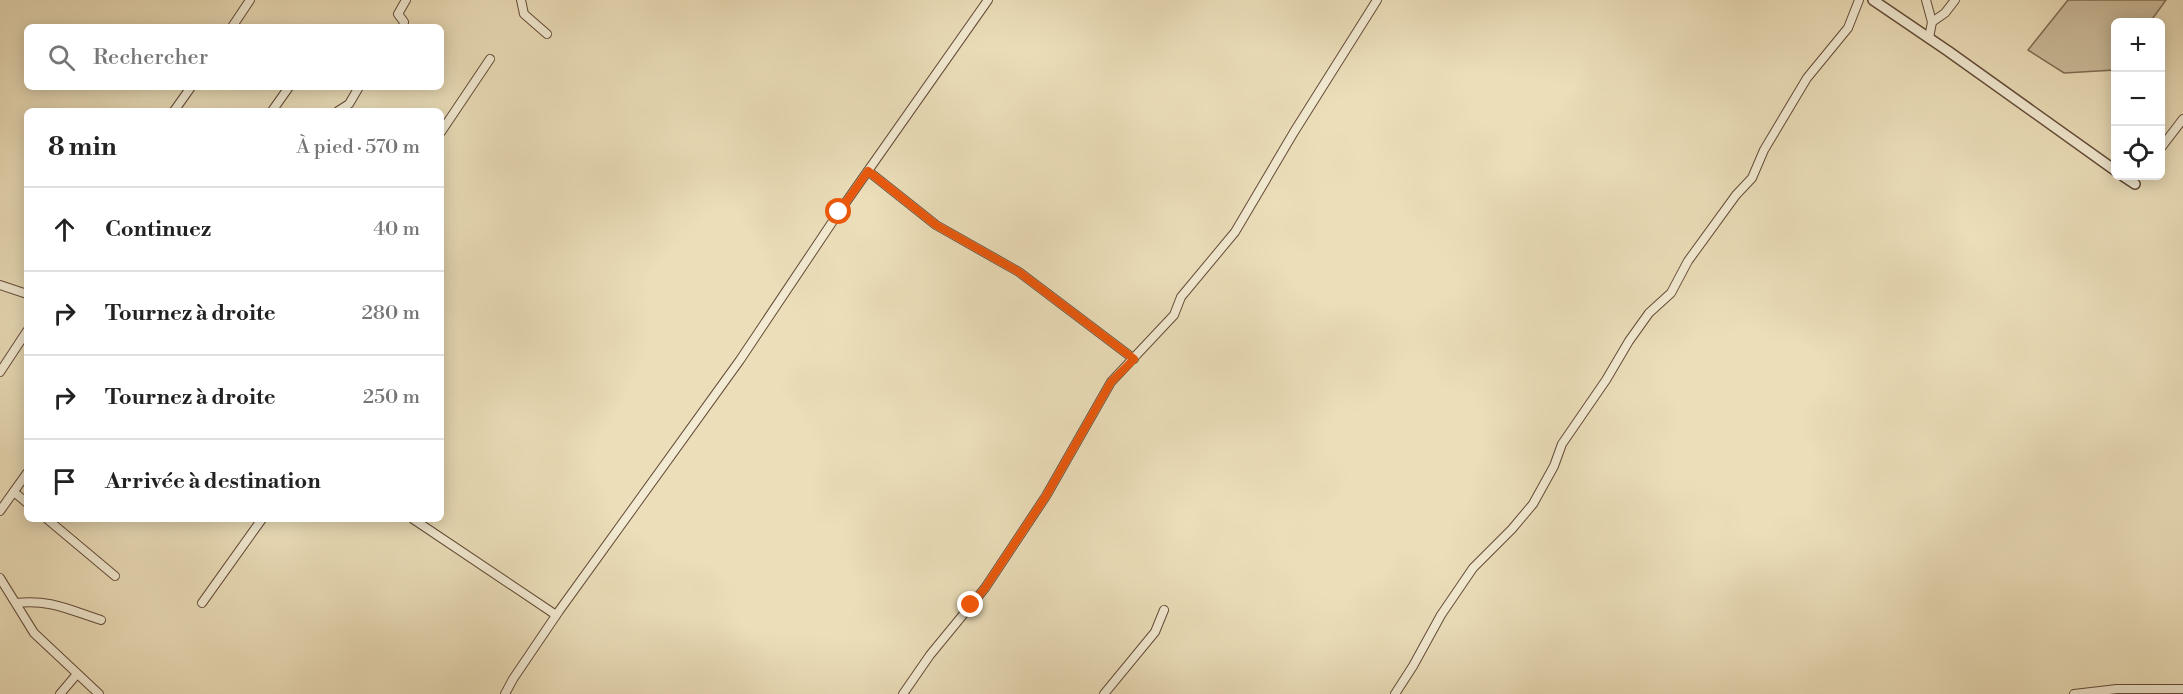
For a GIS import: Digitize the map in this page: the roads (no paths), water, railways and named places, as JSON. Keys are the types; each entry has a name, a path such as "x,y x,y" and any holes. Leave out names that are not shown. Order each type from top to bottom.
{"street":[{"path":"234,24 250,0"},
{"path":"404,24 398,14 406,0"},
{"path":"521,0 524,14 547,34"},
{"path":"505,694 556,615 740,360 868,171 988,0"},
{"path":"903,694 930,655 985,588 1046,496 1111,382 1174,315 1181,297 1235,232 1294,132 1377,0"},
{"path":"1395,694 1441,615 1473,568 1533,504 1554,466 1562,444 1606,380 1629,341 1649,313 1671,293 1688,261 1736,195 1752,178 1764,150 1806,78 1848,28 1859,0"},
{"path":"1873,0 2111,168"},
{"path":"1926,0 1932,22 1929,38"},
{"path":"1932,22 1945,13 1955,0"},
{"path":"444,128 490,59"},
{"path":"176,108 189,90"},
{"path":"274,108 287,90"},
{"path":"343,108 349,104 357,90"},
{"path":"2165,142 2183,119"},
{"path":"868,171 936,225 1019,272 1134,359"},
{"path":"0,285 24,293"},
{"path":"0,372 24,336"},
{"path":"0,511 24,477"},
{"path":"14,492 24,500"},
{"path":"51,522 115,576"},
{"path":"202,603 260,522"},
{"path":"417,522 556,615"},
{"path":"0,578 34,633 99,694"},
{"path":"16,603 35,601 101,620"},
{"path":"1104,694 1155,632 1164,610"},
{"path":"60,694 77,674"},
{"path":"2074,694 2117,689 2183,689"}]}
